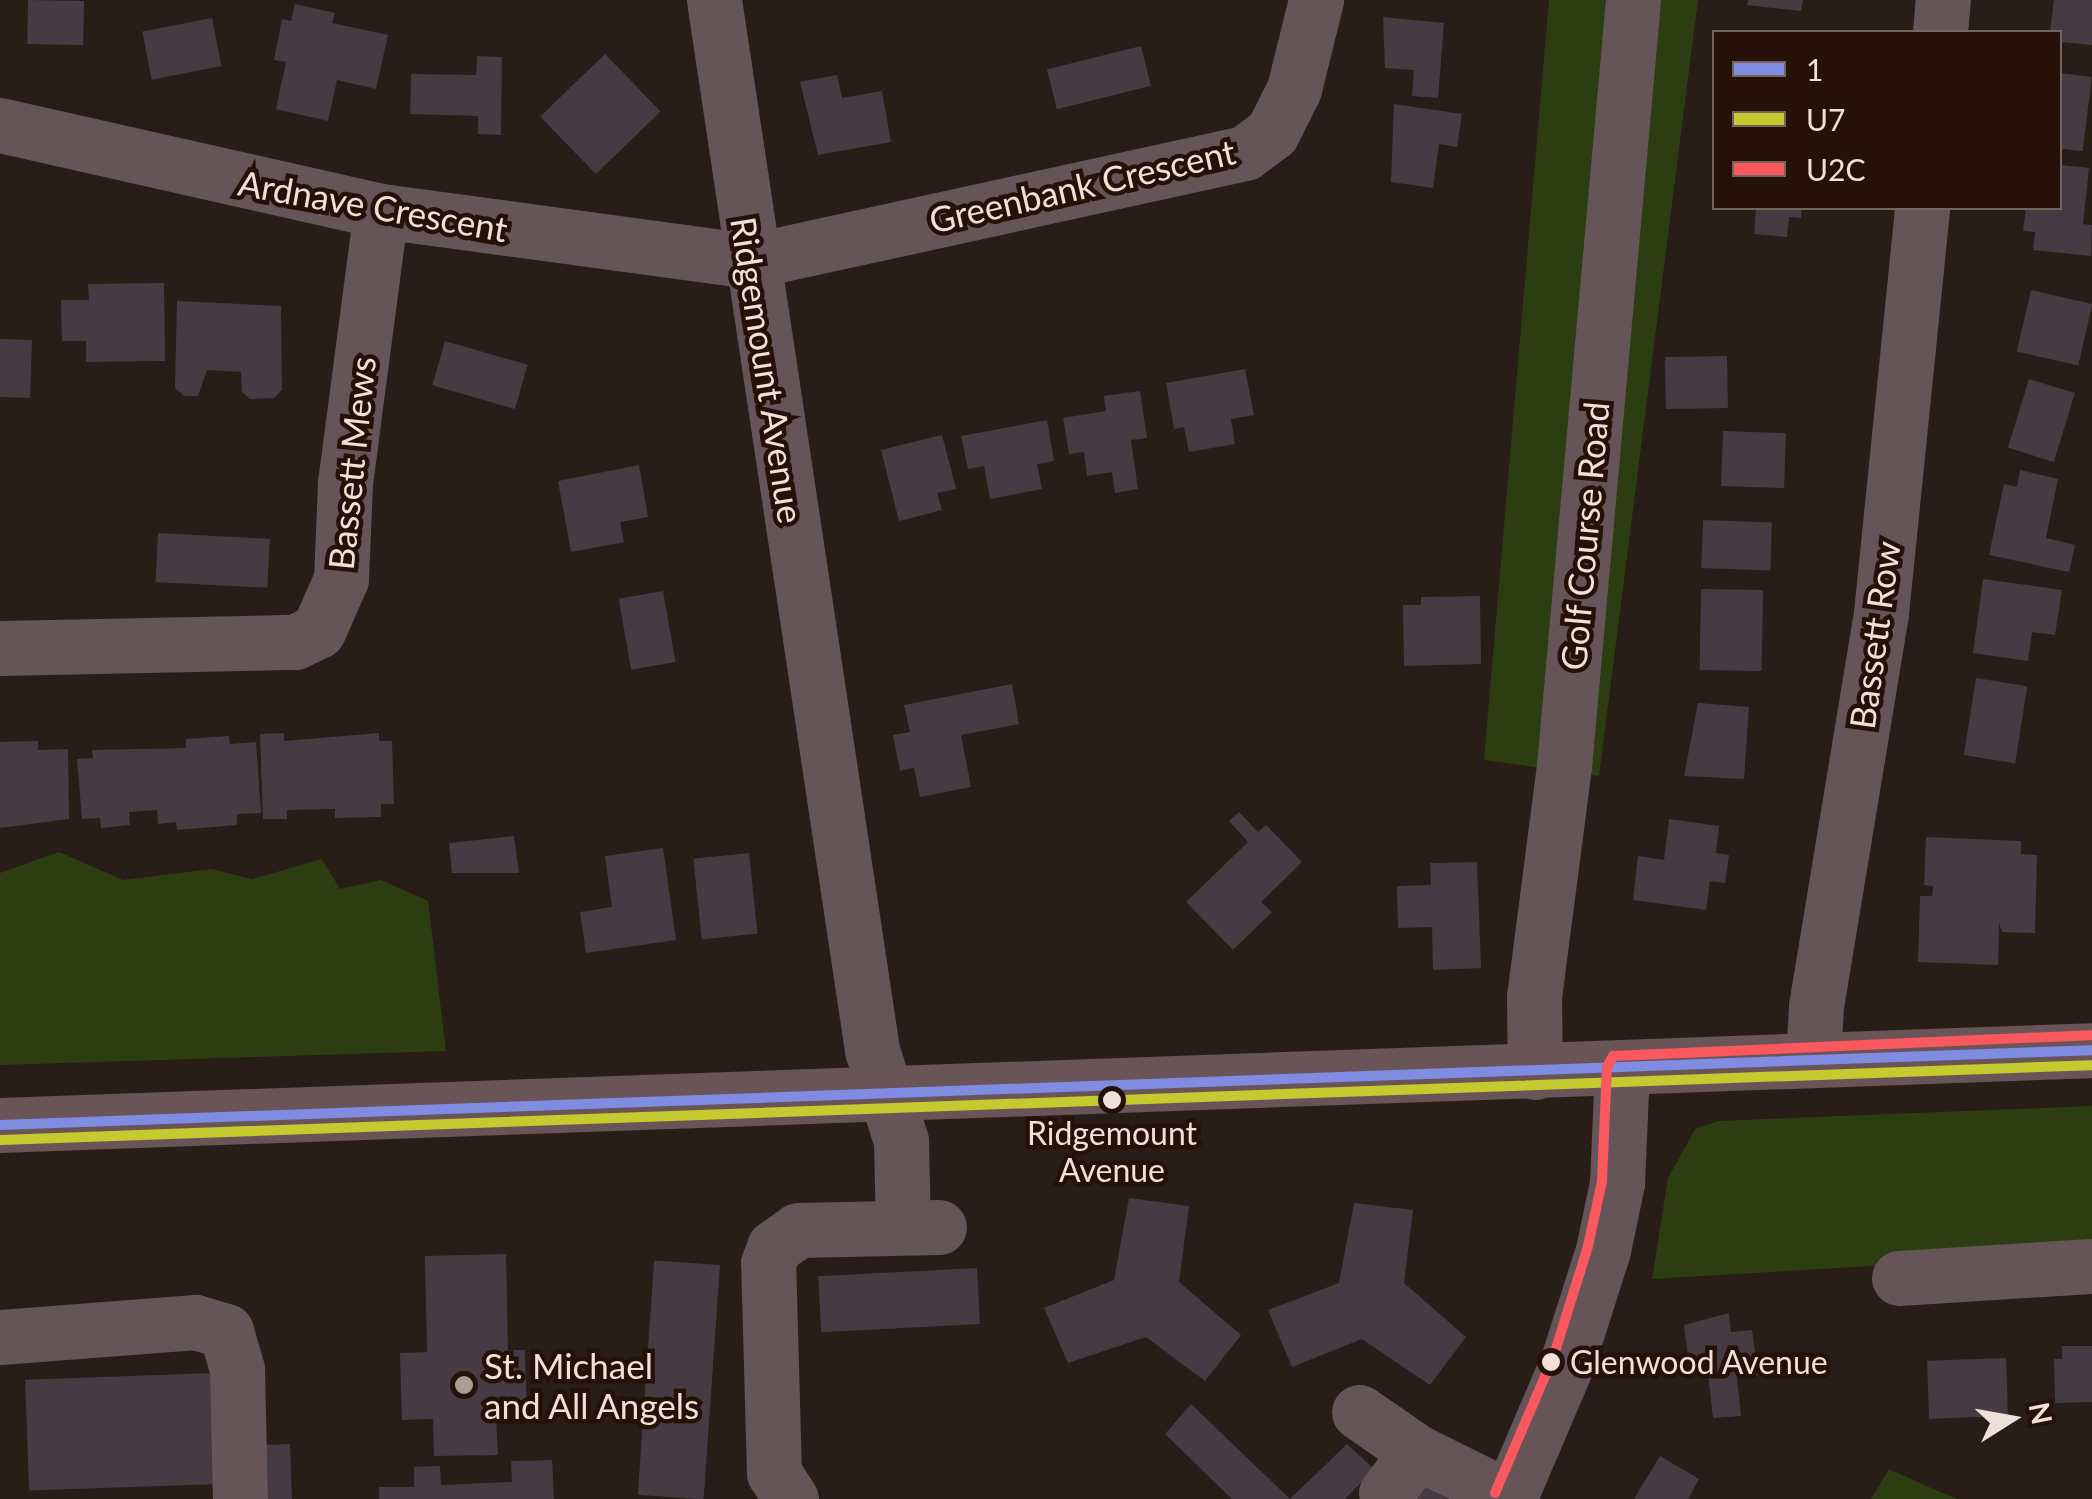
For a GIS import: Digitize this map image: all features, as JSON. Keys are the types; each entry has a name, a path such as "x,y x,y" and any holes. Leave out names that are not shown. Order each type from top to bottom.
{"main road":[{"path":"0,1125 2092,1050"}],"street":[{"name":"Ridgemount Avenue","path":"714,0 872,1050 888,1093 921,1227 798,1230 774,1248 768,1263 774,1474 792,1499"},
{"name":"Greenbank Crescent","path":"751,261 1245,153 1272,133 1294,90 1316,0"},
{"name":"Golf Course Road","path":"1535,1072 1534,997 1562,784 1633,0"},
{"path":"1940,30 1943,0"},
{"name":"Ardnave Crescent","path":"0,125 381,211 751,261"},
{"name":"Bassett Row","path":"1814,1060 1816,1006 1881,614 1922,210"},
{"name":"Bassett Mews","path":"0,648 296,642 318,631 341,578 345,483 381,211"},
{"path":"1359,1412 1402,1472 1510,1499 1567,1363 1602,1250 1617,1183 1622,1068"},
{"path":"1900,1278 2092,1266"},
{"path":"0,1337 195,1322 226,1331 237,1369 240,1499"}],"green space":[{"path":"1549,0 1698,0 1599,776 1484,760"},
{"path":"59,852 123,880 211,869 252,879 322,859 340,889 381,880 428,901 446,1051 0,1065 0,873"},
{"path":"2092,1106 2092,1253 1652,1279 1668,1178 1695,1129 1718,1121"},
{"path":"1889,1469 1931,1488 1957,1499 1871,1499"}],"building":[{"path":"28,0 84,1 83,45 27,44"},
{"path":"1748,0 1803,0 1801,11 1747,5"},
{"path":"2054,0 2092,0 2092,45 2062,42 2062,30 2050,30"},
{"path":"295,4 335,13 332,23 388,35 376,89 337,80 328,121 276,109 286,62 274,60 282,19 291,21"},
{"path":"1383,17 1444,23 1438,98 1412,96 1414,70 1385,68"},
{"path":"212,18 221,66 152,80 142,32"},
{"path":"1141,46 1151,86 1057,109 1047,69"},
{"path":"605,54 661,112 596,174 540,117"},
{"path":"477,56 502,57 501,135 478,134 478,116 410,114 411,74 476,75"},
{"path":"2062,73 2092,77 2083,151 2062,149"},
{"path":"837,75 842,98 882,91 891,142 818,155 800,82"},
{"path":"1394,104 1462,114 1457,147 1439,144 1433,188 1391,182"},
{"path":"2062,165 2089,168 2083,224 2092,225 2091,256 2033,250 2035,232 2023,231 2026,210 2062,210"},
{"path":"1756,210 1802,210 1801,218 1789,217 1787,237 1754,234"},
{"path":"164,283 165,361 86,362 86,341 62,341 61,300 89,300 88,284"},
{"path":"2031,290 2092,304 2078,366 2017,351"},
{"path":"177,301 281,306 282,390 274,398 250,399 242,392 241,372 207,370 198,396 184,396 175,388"},
{"path":"0,339 32,340 30,398 0,397"},
{"path":"445,341 528,365 515,409 432,385"},
{"path":"1727,356 1728,408 1666,409 1665,357"},
{"path":"1245,369 1254,415 1231,419 1235,444 1189,452 1184,427 1174,429 1166,383"},
{"path":"2029,379 2075,393 2054,462 2008,448"},
{"path":"1140,391 1147,438 1131,440 1138,489 1115,493 1112,472 1087,476 1084,452 1069,454 1063,418 1106,411 1104,396"},
{"path":"1047,420 1054,461 1037,464 1042,489 990,499 984,466 968,469 961,436"},
{"path":"1723,431 1786,433 1784,488 1721,486"},
{"path":"942,435 956,489 937,493 942,510 899,521 881,450"},
{"path":"639,465 648,517 620,522 624,542 571,552 558,481"},
{"path":"2020,470 2058,479 2046,538 2075,545 2069,572 1989,555 2004,484 2017,487"},
{"path":"1703,520 1772,522 1770,570 1701,568"},
{"path":"158,533 270,539 267,588 155,582"},
{"path":"1983,579 2062,590 2055,635 2032,632 2028,661 1973,653"},
{"path":"1701,589 1763,590 1762,671 1700,670"},
{"path":"663,591 676,662 631,670 619,599"},
{"path":"1480,596 1481,664 1404,666 1403,605 1421,605 1421,597"},
{"path":"1976,678 2027,686 2015,763 1964,755"},
{"path":"1012,684 1019,724 961,735 971,787 920,797 914,768 900,771 893,735 910,732 904,705"},
{"path":"1698,703 1749,707 1744,779 1684,776"},
{"path":"284,733 284,741 379,733 379,741 392,741 394,804 381,804 381,817 335,818 335,809 287,810 287,819 263,819 260,734"},
{"path":"229,736 230,744 256,742 261,813 237,814 237,825 177,830 176,822 158,824 157,810 129,812 130,825 101,828 100,818 82,819 77,759 93,758 92,750 186,748 186,739"},
{"path":"38,741 38,750 68,749 69,819 0,828 0,742"},
{"path":"1239,812 1258,832 1266,825 1302,862 1261,902 1272,912 1233,950 1186,902 1248,842 1229,821"},
{"path":"1669,819 1719,826 1716,853 1729,855 1725,883 1710,881 1706,910 1633,900 1638,856 1664,860"},
{"path":"514,836 519,873 452,873 449,843"},
{"path":"1926,837 2021,841 2021,854 2037,855 2035,933 2002,932 1999,923 1998,965 1918,962 1920,896 1932,896 1933,886 1924,885"},
{"path":"663,848 676,940 586,953 580,912 612,907 605,856"},
{"path":"749,853 757,934 702,939 693,859"},
{"path":"1477,862 1481,968 1433,970 1432,927 1398,928 1397,886 1431,885 1430,863"},
{"path":"1129,1198 1189,1206 1179,1282 1241,1335 1205,1381 1146,1337 1068,1363 1044,1308 1114,1280"},
{"path":"1354,1203 1413,1210 1404,1283 1466,1337 1430,1385 1362,1339 1292,1367 1268,1310 1339,1283"},
{"name":"St. Michael and All Angels","path":"506,1254 508,1350 525,1350 527,1417 496,1418 498,1455 434,1456 433,1419 402,1420 400,1353 427,1352 425,1256"},
{"path":"654,1260 720,1265 704,1499 638,1495"},
{"path":"977,1268 980,1324 821,1332 818,1276"},
{"path":"1729,1313 1731,1332 1752,1330 1758,1375 1737,1378 1741,1416 1713,1418 1707,1364 1689,1366 1684,1325"},
{"path":"2062,1346 2092,1346 2092,1402 2055,1403 2054,1359 2062,1359"},
{"path":"2006,1358 2008,1416 1929,1419 1927,1361"},
{"path":"215,1373 219,1484 29,1491 25,1380"},
{"path":"1191,1404 1290,1499 1232,1499 1165,1434"},
{"path":"290,1444 292,1499 262,1499 260,1445"},
{"path":"1347,1444 1374,1469 1345,1499 1290,1499"},
{"path":"1660,1456 1699,1479 1688,1499 1634,1499"},
{"path":"552,1460 554,1499 379,1499 379,1487 414,1487 414,1467 440,1466 441,1485 512,1482 511,1461"},
{"path":"1420,1481 1448,1499 1408,1499"}],"transit line":[{"name":"U2C","path":"1495,1493 1553,1358 1588,1246 1602,1181 1607,1067 1613,1056 2091,1035"},
{"name":"1","path":"0,1125 2092,1050"},
{"name":"U7","path":"1,1140 2092,1065"}],"place":[{"name":"Ridgemount Avenue","path":"1112,1100"},
{"name":"Glenwood Avenue","path":"1551,1362"},
{"name":"St. Michael and All Angels","path":"464,1385"}]}
